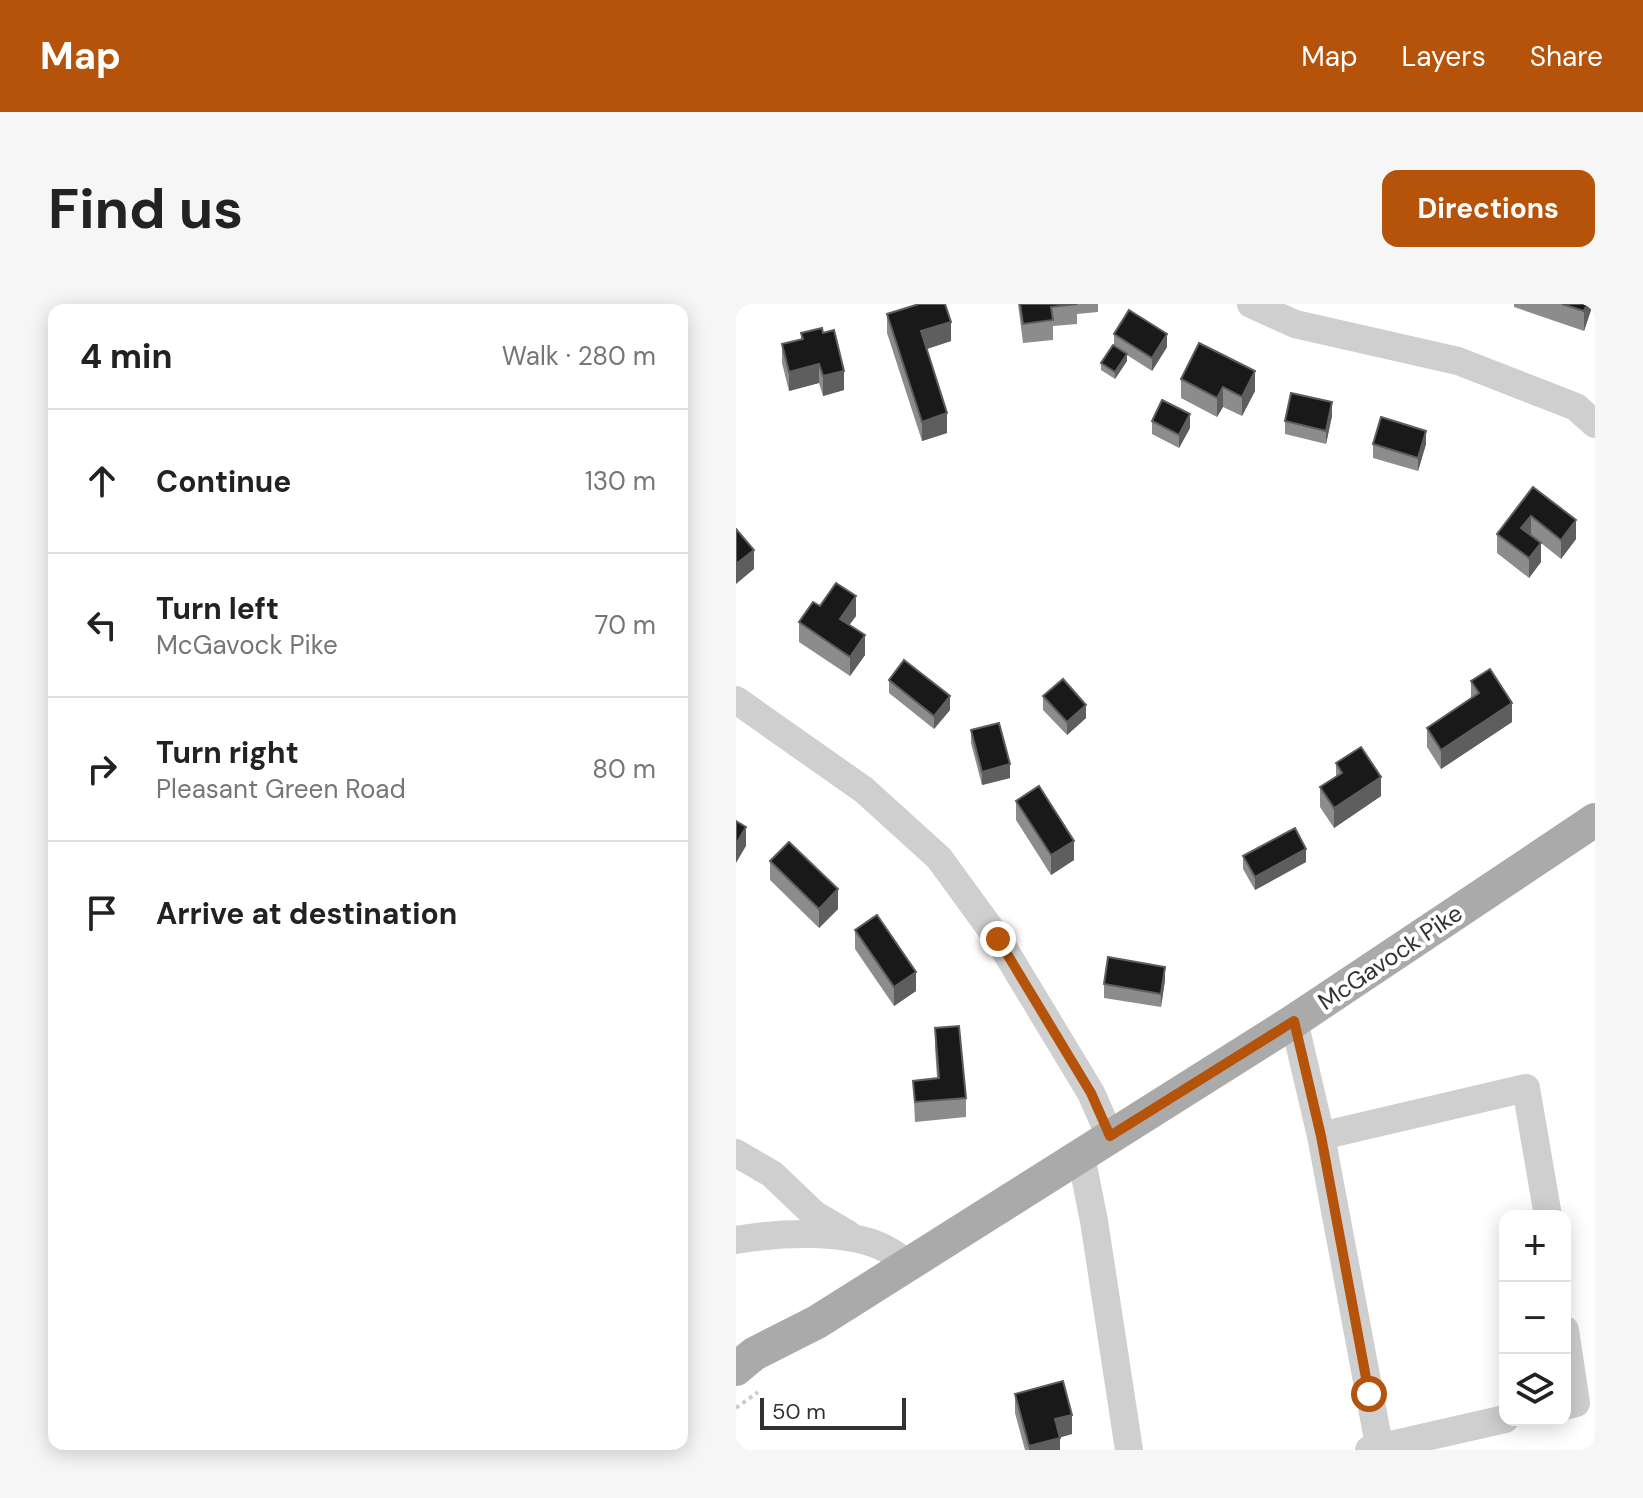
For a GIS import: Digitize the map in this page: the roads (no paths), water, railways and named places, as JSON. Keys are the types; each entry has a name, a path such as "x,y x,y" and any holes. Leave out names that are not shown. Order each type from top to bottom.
{"main road":[{"name":"McGavock Pike","path":"743,1385 817,1322 1294,1021 1595,820"}],"street":[{"path":"1251,304 1295,324 1458,361 1576,407 1595,424"},
{"path":"736,700 864,790 939,858 998,939 1091,1093 1110,1136"},
{"path":"1294,1021 1321,1136 1376,1449 1499,1420"},
{"path":"1321,1136 1526,1088 1547,1210"},
{"path":"736,1153 772,1174 814,1214 855,1239"},
{"path":"1081,1156 1129,1450"},
{"path":"736,1240 796,1234 855,1239 881,1246 909,1264"},
{"path":"1571,1370 1576,1403 1571,1404"}]}
